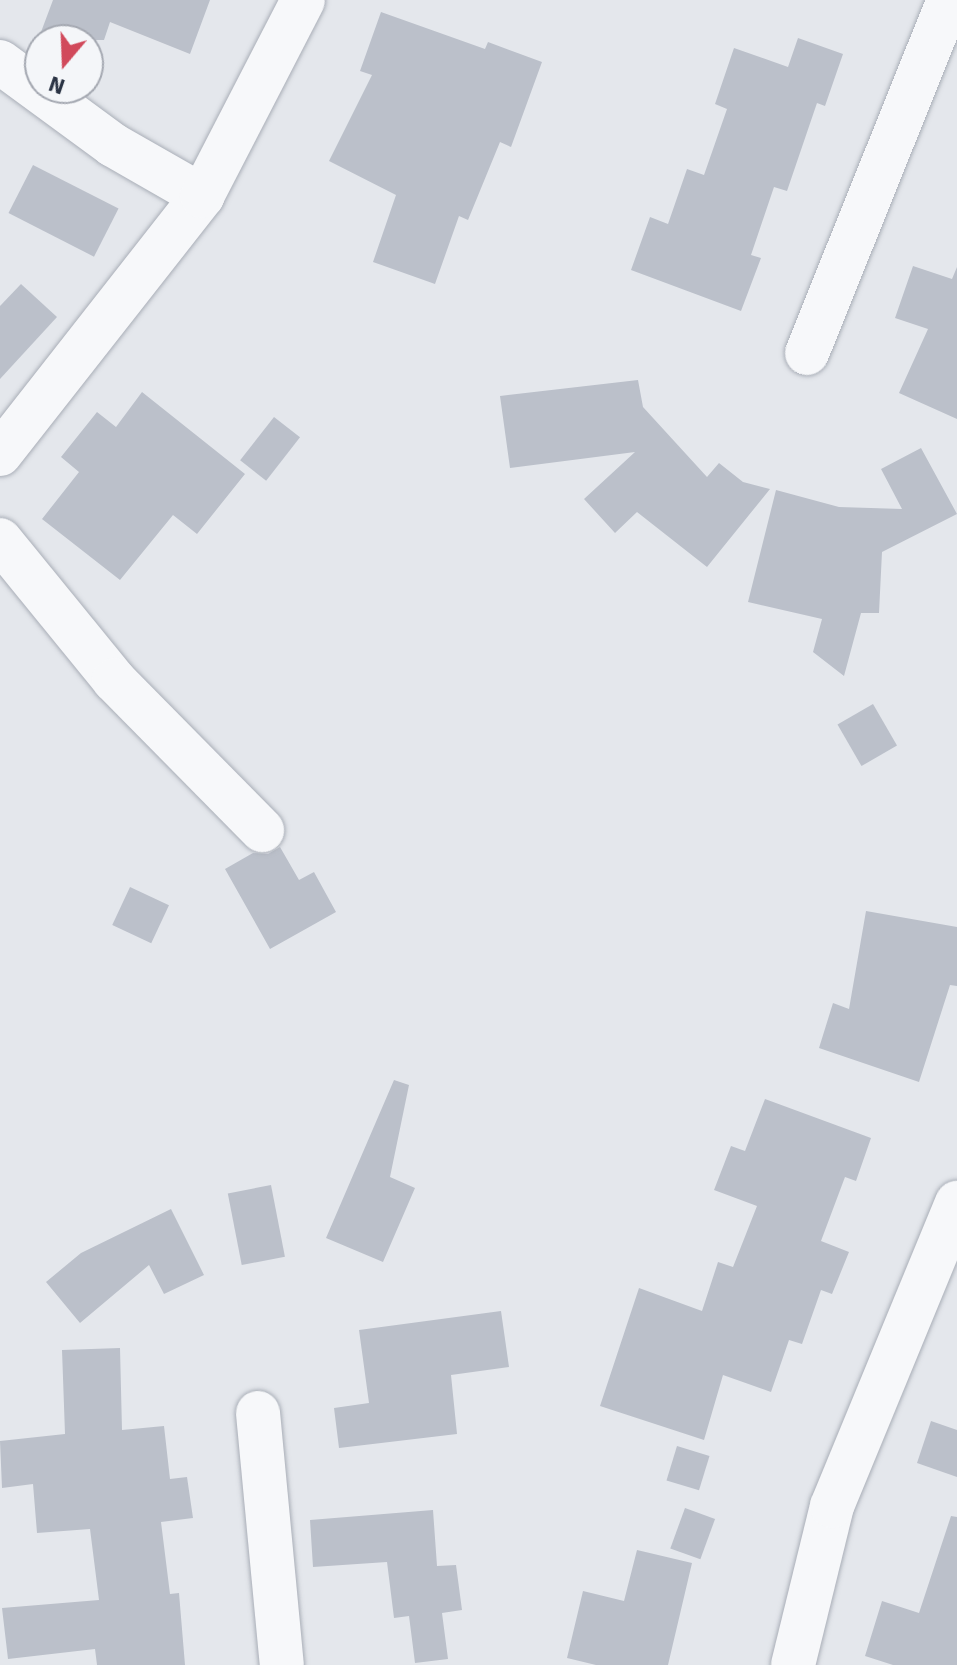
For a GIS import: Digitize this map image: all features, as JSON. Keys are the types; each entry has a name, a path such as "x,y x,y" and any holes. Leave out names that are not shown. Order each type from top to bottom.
{"street":[{"path":"0,454 202,196 303,0"},
{"path":"807,353 949,0"},
{"path":"0,62 113,145 202,196"},
{"path":"0,540 114,680 262,830"},
{"path":"793,1665 832,1506 957,1203"},
{"path":"258,1413 282,1665"}],"building":[{"path":"53,0 210,0 190,54 110,22 104,40 104,24 44,24"},
{"path":"381,12 485,49 488,42 542,62 511,147 500,142 468,220 459,216 435,284 373,262 396,195 329,161 372,75 360,71"},
{"path":"798,38 843,54 825,106 817,103 787,191 774,187 751,255 761,258 741,311 631,270 650,217 668,224 687,169 704,175 727,109 715,104 734,48 788,67"},
{"path":"33,165 119,209 94,257 8,213"},
{"path":"913,266 952,279 957,267 957,419 899,393 928,329 895,318"},
{"path":"21,284 57,317 0,379 0,306"},
{"path":"638,380 643,407 707,477 719,463 743,482 770,489 707,567 637,512 615,533 584,499 635,452 510,468 500,396"},
{"path":"142,392 245,474 197,534 173,515 120,580 42,519 79,472 61,457 97,412 116,427"},
{"path":"274,417 300,437 266,481 240,460"},
{"path":"921,448 957,514 882,552 879,613 861,613 844,676 813,652 822,619 748,602 776,490 839,507 902,509 881,469"},
{"path":"873,704 897,746 861,766 837,724"},
{"path":"280,847 299,880 314,872 336,912 270,949 225,869 253,853 268,854"},
{"path":"130,887 169,905 151,943 112,925"},
{"path":"866,911 957,927 957,986 950,985 919,1082 819,1048 833,1003 849,1009"},
{"path":"394,1080 409,1085 390,1177 415,1188 383,1262 326,1238"},
{"path":"765,1099 871,1138 856,1181 845,1177 821,1241 849,1252 832,1294 821,1290 802,1344 789,1340 771,1392 723,1375 704,1440 600,1406 639,1288 702,1311 718,1262 733,1267 757,1206 714,1190 731,1146 745,1151"},
{"path":"271,1185 285,1257 242,1265 228,1193"},
{"path":"171,1209 204,1275 164,1294 149,1265 80,1323 46,1282 81,1253"},
{"path":"501,1311 509,1367 451,1375 457,1434 339,1448 334,1408 369,1403 359,1330"},
{"path":"120,1348 122,1430 164,1426 170,1479 187,1477 193,1518 161,1522 170,1594 179,1593 185,1665 97,1665 95,1649 8,1659 2,1608 99,1600 90,1529 37,1533 33,1484 2,1488 0,1441 65,1434 62,1350"},
{"path":"931,1421 957,1430 957,1477 917,1463"},
{"path":"677,1446 710,1456 699,1490 666,1480"},
{"path":"685,1508 715,1519 700,1559 670,1548"},
{"path":"433,1510 437,1566 456,1565 462,1610 442,1613 448,1659 415,1663 409,1616 394,1618 387,1562 313,1567 310,1520"},
{"path":"951,1516 957,1517 957,1665 893,1665 865,1656 882,1601 919,1613"},
{"path":"637,1550 692,1563 668,1665 596,1665 567,1658 583,1591 624,1601"}]}
